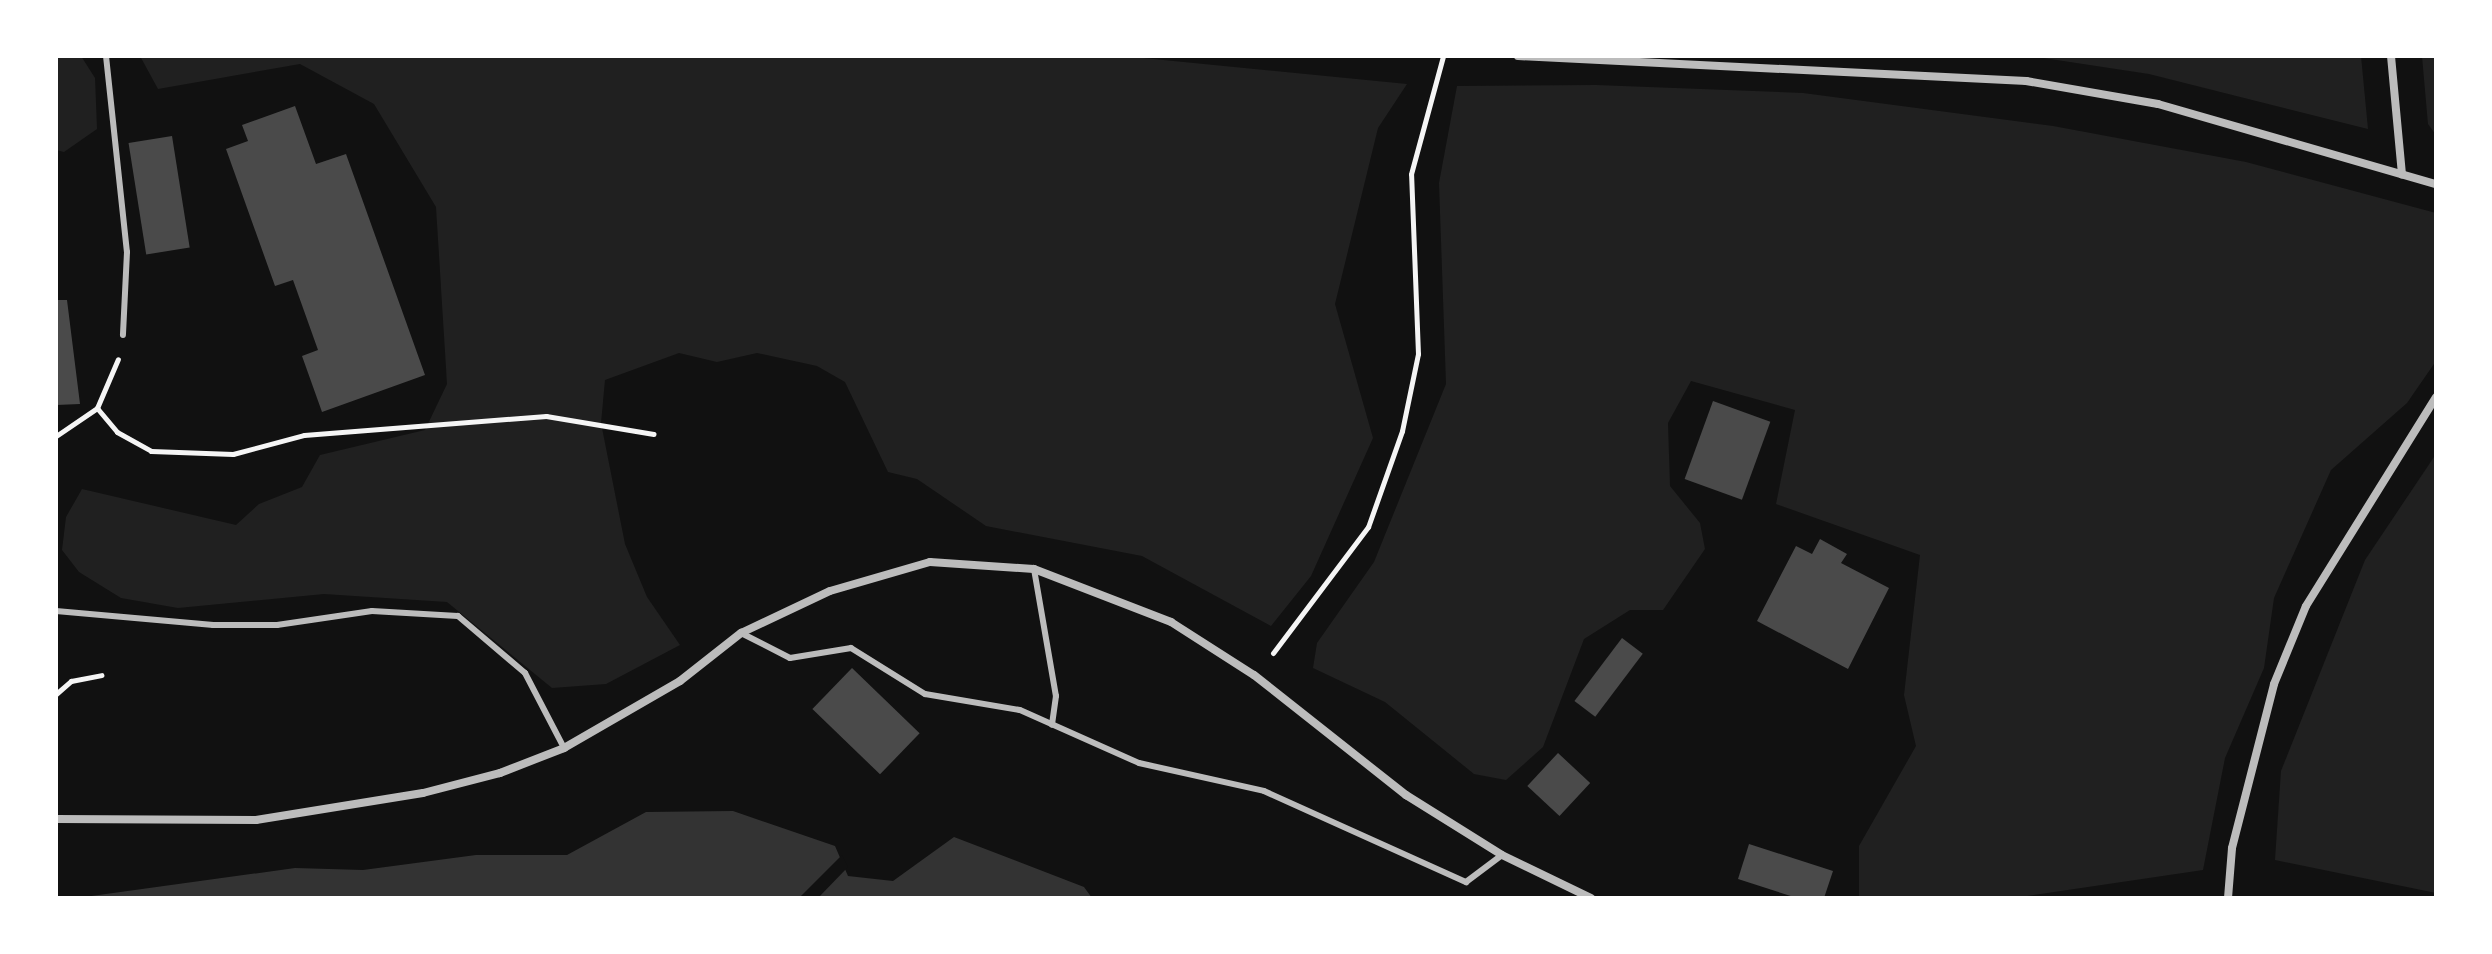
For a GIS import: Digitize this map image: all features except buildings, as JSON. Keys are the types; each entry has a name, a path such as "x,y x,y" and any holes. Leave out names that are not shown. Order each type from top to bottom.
{"street":[{"path":"1518,56 2026,81 2158,104 2436,184"},
{"path":"2391,56 2402,174"},
{"path":"2228,898 2232,848 2274,684 2296,632 2436,397"},
{"path":"56,819 256,820 423,793 564,748 680,681 741,633 830,591 930,562 1034,569 1171,622 1254,675 1406,795 1502,855 1591,898"}],"lane":[{"path":"106,56 127,252 123,335"},
{"path":"1034,569 1056,696 1052,725"},
{"path":"56,611 213,625 277,625 372,611 458,616 525,673 564,748"},
{"path":"741,633 790,658 851,648 925,694 1020,710 1139,763 1264,791 1466,882 1502,855"}],"path":[{"path":"1254,675 1314,606 1368,527 1402,431 1418,354 1411,174 1443,56"},
{"path":"56,436 97,408 123,335"},
{"path":"97,408 117,432 151,451 233,454 304,435 546,416 654,434"},
{"path":"56,694 71,681 101,675"}],"shaded area":[{"path":"56,56 81,56 95,78 97,129 64,152 56,150"},
{"path":"140,56 1123,56 1407,84 1378,128 1335,304 1373,438 1311,576 1271,626 1142,556 986,526 917,479 888,472 845,382 817,366 757,353 717,362 679,353 605,380 601,423 625,544 647,597 680,645 606,684 552,688 447,602 324,594 178,608 121,598 79,572 62,550 66,517 82,489 236,525 259,504 302,487 320,455 425,430 447,384 436,207 374,104 300,64 158,89"},
{"path":"2031,56 2361,56 2368,129 2149,74"},
{"path":"2422,56 2436,56 2436,135 2428,124"},
{"path":"1596,85 1803,93 2053,126 2246,162 2436,213 2436,361 2407,403 2331,470 2274,598 2264,668 2225,758 2203,870 2014,898 1859,897 1859,846 1916,746 1904,695 1920,555 1776,504 1795,410 1691,381 1668,423 1670,486 1700,523 1705,549 1663,610 1630,610 1584,639 1543,747 1506,780 1474,774 1385,702 1313,668 1317,643 1374,562 1446,384 1439,183 1457,86"},
{"path":"2436,454 2436,893 2275,860 2281,771 2365,560"},
{"path":"733,811 835,846 848,876 893,881 954,837 1084,887 1092,898 77,898 295,868 363,870 476,855 567,855 646,812"}],"pier":[{"path":"842,855 848,867 818,898 799,898"}]}
